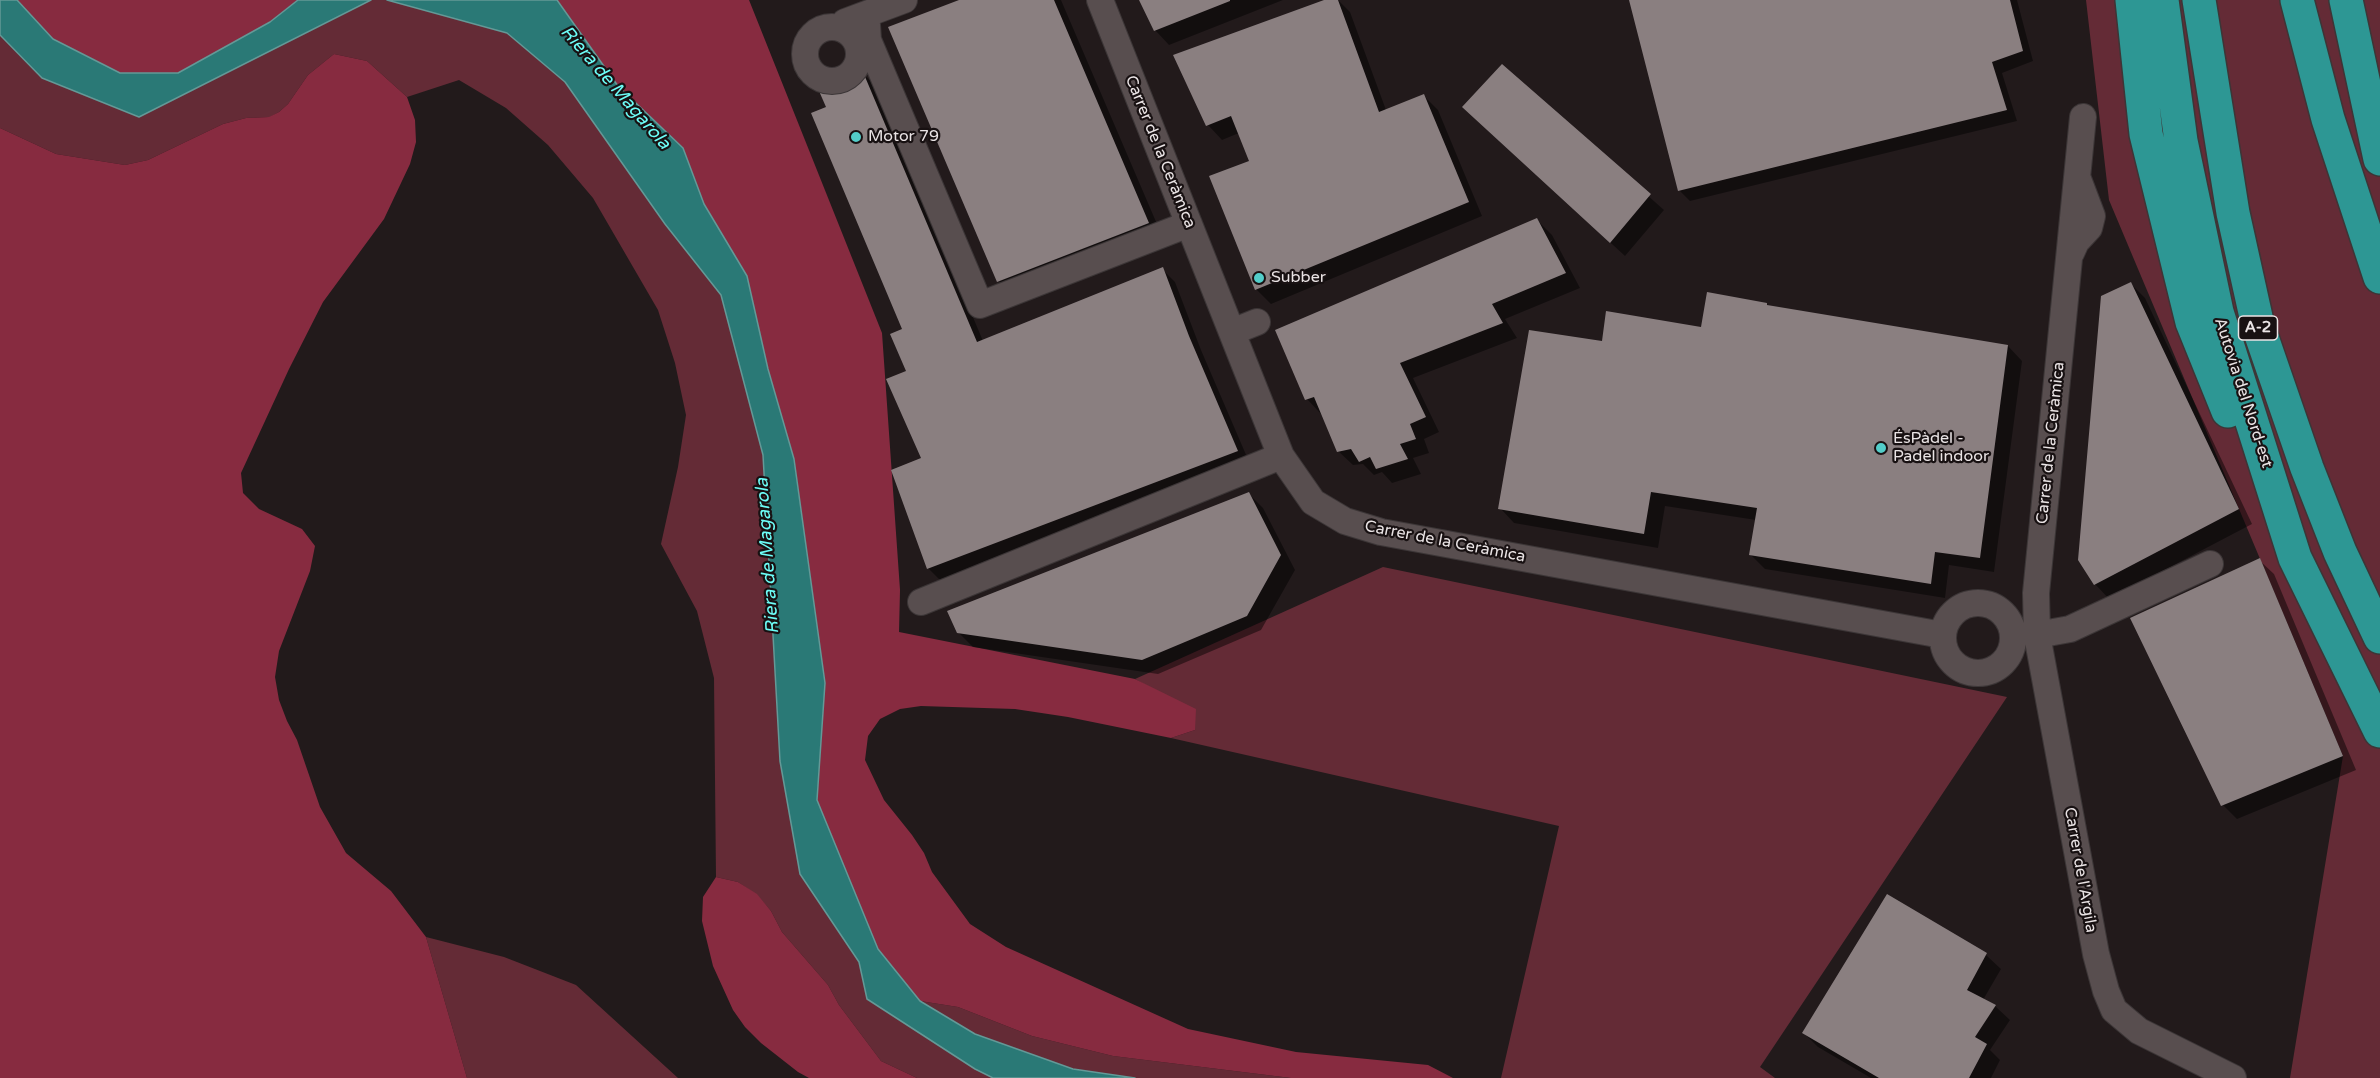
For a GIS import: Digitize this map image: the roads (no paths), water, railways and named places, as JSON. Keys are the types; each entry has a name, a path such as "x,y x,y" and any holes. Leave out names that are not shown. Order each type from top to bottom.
{"highway":[{"path":"2132,0 2146,134 2192,322 2275,525 2295,558"},
{"name":"Autovia del Nord-est","path":"2162,0 2181,141 2217,312 2295,558 2380,731"},
{"name":"A-2","path":"2199,0 2234,213 2258,326 2311,479 2340,552 2380,637"},
{"path":"2297,0 2328,119 2380,277"},
{"path":"2346,0 2380,159"}],"street":[{"path":"865,28 854,71 838,80 820,78 808,66 806,48 815,33 832,27 865,28 904,0"},
{"name":"Carrer de la Ceràmica","path":"1100,0 1281,456 1313,502 1345,521 1381,532 1942,635"},
{"path":"865,28 868,40 980,305 1189,224"},
{"name":"Carrer de la Ceràmica","path":"2036,593 2083,117"},
{"path":"1232,332 1257,322"},
{"path":"921,602 1281,456"},
{"path":"2037,635 2070,629 2210,564"},
{"path":"2003,613 2036,593"},
{"name":"Carrer de l'Argila","path":"2036,593 2037,635 2096,954 2106,991 2114,1010 2139,1031 2233,1078"},
{"path":"1971,603 1994,606 2003,613 2012,629 2012,648 2007,658 1999,666 1977,673 1956,666 1948,657 1943,646 1942,635 1951,614 1971,603"},
{"path":"2012,648 2043,668"}],"water":[{"path":"0,0 17,0 53,39 120,73 178,73 270,22 298,0 371,0 139,117 42,78 0,35"},
{"name":"Riera de Magarola","path":"387,0 557,0 618,86 683,148 704,204 747,276 768,369 794,459 825,683 817,800 878,949 920,1001 975,1034 1073,1069 1135,1078 993,1078 975,1069 867,999 859,962 800,874 780,761 763,455 721,295 665,224 565,82 507,33"}],"place":[{"name":"Motor 79","path":"856,137"},
{"name":"Subber","path":"1259,278"},
{"name":"ÉsPàdel - Padel indoor","path":"1881,448"}]}
